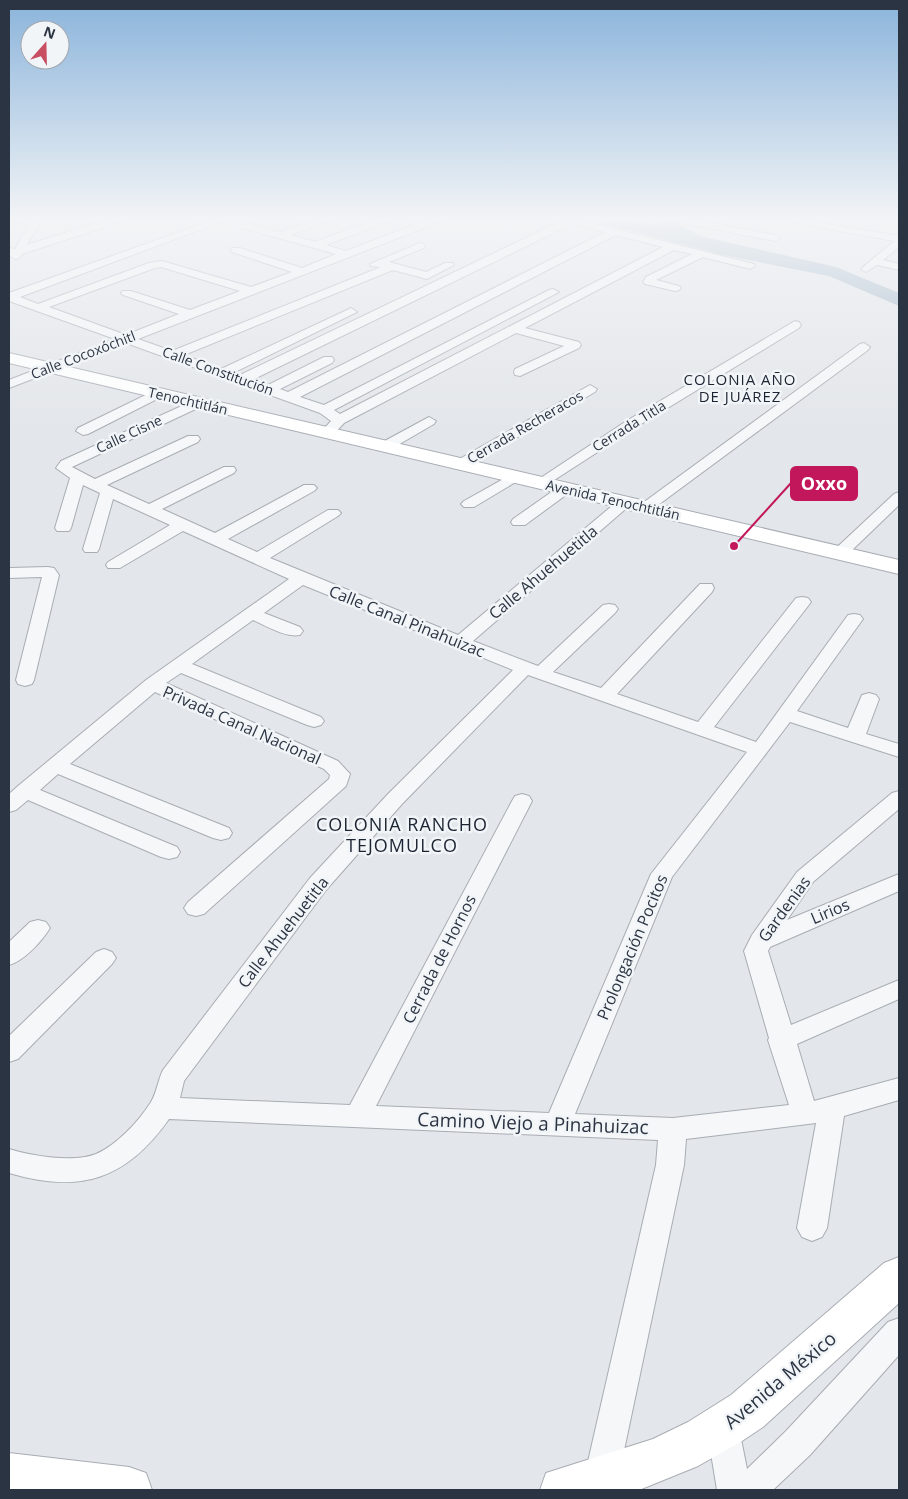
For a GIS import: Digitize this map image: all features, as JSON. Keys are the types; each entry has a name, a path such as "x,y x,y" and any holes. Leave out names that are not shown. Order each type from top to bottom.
{"main road":[{"name":"Tenochtitlán","path":"9,358 197,403 334,426"},
{"name":"Avenida Tenochtitlán","path":"334,426 386,446 899,566"},
{"name":"Avenida México","path":"582,1486 658,1461 723,1429 747,1412 899,1276"},
{"path":"9,1476 129,1490"}],"street":[{"path":"9,297 31,289"},
{"path":"37,308 88,289"},
{"name":"Calle Cocoxóchitl","path":"9,384 251,289"},
{"path":"173,355 337,289"},
{"path":"241,380 427,289"},
{"path":"289,397 502,289"},
{"path":"334,426 592,289"},
{"path":"325,410 553,292"},
{"path":"127,293 190,314"},
{"name":"Calle Constitución","path":"9,297 325,410 334,426"},
{"path":"222,372 365,305"},
{"name":"Cerrada Titla","path":"540,483 633,423 795,325"},
{"path":"516,329 575,345 520,372"},
{"path":"645,508 864,347"},
{"path":"268,390 328,360"},
{"name":"Cerrada Recheracos","path":"460,464 590,390"},
{"path":"83,430 158,393"},
{"name":"Calle Cisne","path":"70,472 66,464 197,403"},
{"path":"386,446 429,421"},
{"path":"91,549 101,488 193,439"},
{"path":"149,510 229,470"},
{"path":"63,528 70,472"},
{"name":"Calle Canal Pinahuizac","path":"70,472 180,525 301,578 532,671 760,750"},
{"path":"470,504 514,477"},
{"path":"214,540 309,488"},
{"path":"519,522 565,489"},
{"path":"840,553 899,497"},
{"name":"Calle Ahuehuetitla","path":"461,642 624,503"},
{"path":"257,559 333,513"},
{"path":"114,565 180,525"},
{"path":"9,573 48,572 51,575 25,680"},
{"path":"9,805 153,684 301,578"},
{"path":"604,696 706,588"},
{"path":"702,730 802,602"},
{"name":"Calle Ahuehuetitla","path":"9,1161 18,1164 65,1170 103,1164 128,1148 162,1108 172,1077 318,884 395,799 532,671 609,610"},
{"path":"250,613 294,631"},
{"name":"Prolongación Pocitos","path":"558,1123 662,874 760,750 854,619"},
{"path":"178,665 314,721"},
{"name":"Privada Canal Nacional","path":"153,684 331,765 340,774 339,781 196,908"},
{"path":"855,736 869,699"},
{"path":"786,714 899,751"},
{"path":"56,766 221,832"},
{"path":"25,791 169,852"},
{"name":"Gardenias","path":"805,1114 781,1040 756,951 760,941 806,877 899,798"},
{"name":"Cerrada de Hornos","path":"357,1117 522,801"},
{"name":"Lirios","path":"760,941 899,882"},
{"path":"9,956 38,928"},
{"path":"9,1052 104,958"},
{"path":"781,1040 899,989"},
{"name":"Camino Viejo a Pinahuizac","path":"162,1108 673,1129 805,1114 899,1089"},
{"path":"812,1228 832,1108"},
{"path":"582,1486 670,1165 673,1129"},
{"path":"749,1490 798,1443 899,1332"},
{"path":"723,1429 734,1490"}],"water":[{"path":"859,289 889,289 899,293 899,306"}],"place":[{"name":"Oxxo","path":"734,546"}],"district":[{"name":"COLONIA AÑO DE JUÁREZ","path":"740,388"},
{"name":"COLONIA RANCHO TEJOMULCO","path":"402,835"}]}
